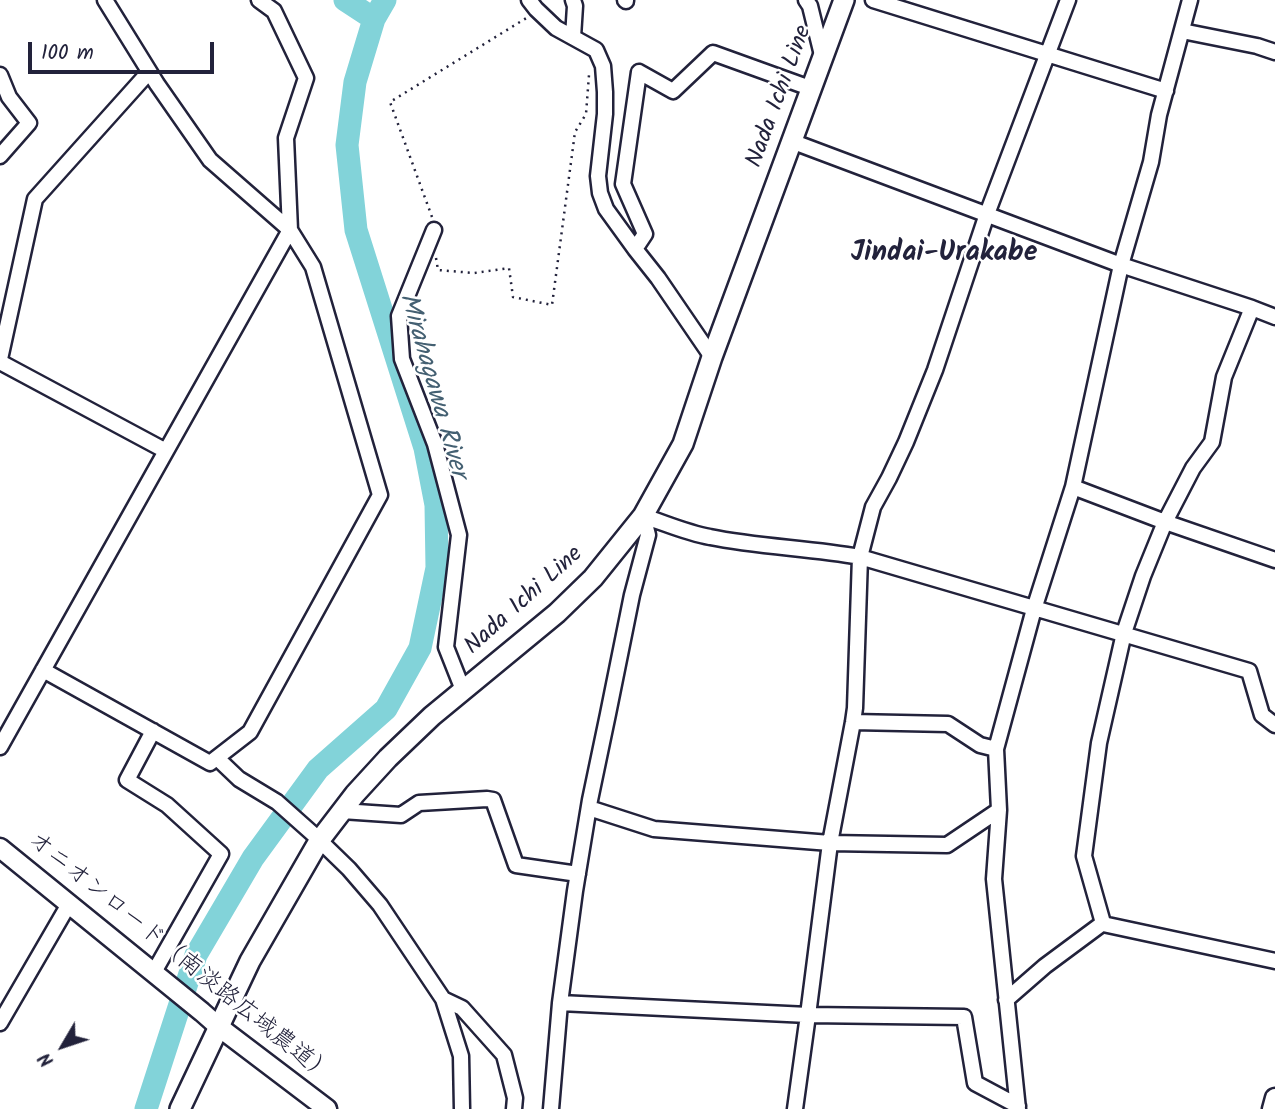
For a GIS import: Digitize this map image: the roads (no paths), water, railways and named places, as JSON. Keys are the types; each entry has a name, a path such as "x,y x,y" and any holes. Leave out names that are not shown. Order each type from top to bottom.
{"main road":[{"name":"Nada Ichi Line","path":"180,1109 250,961 316,838 387,758 432,716 557,613 584,587 643,516 682,444 844,0"}],"street":[{"path":"43,670 210,763 250,732 380,495 313,267 290,230 210,160 149,72 105,0"},
{"path":"0,747 290,230 286,138 306,78 274,11 259,0"},
{"path":"573,0 573,37"},
{"path":"806,0 810,6 822,55"},
{"path":"873,0 1166,91"},
{"path":"795,1109 830,843 855,708 860,557 873,507 906,442 935,370 988,215 1068,0"},
{"path":"1018,1108 994,879 999,810 996,749 1034,609 1073,487 1121,265 1151,162 1159,115 1190,0"},
{"path":"533,6 556,28 596,50 603,66 606,92 598,176 606,209 712,356"},
{"path":"1182,32 1275,52"},
{"path":"635,249 645,234 623,184 639,72 673,91 713,53 810,88"},
{"path":"149,72 35,200 0,361 166,451"},
{"path":"0,75 9,97 29,123 0,156"},
{"path":"791,141 1121,265 1275,317"},
{"path":"434,230 399,316 402,359 435,444 459,534 446,647 463,690"},
{"path":"1102,924 1098,900 1084,856 1099,743 1124,633 1143,576 1165,523 1193,468 1212,442 1224,377 1252,308"},
{"path":"1073,487 1165,523 1275,560"},
{"path":"643,516 706,537 860,557 1249,671 1262,715 1275,725"},
{"path":"551,1109 560,1003 578,874 632,595 648,535 643,516"},
{"path":"853,722 948,724 980,745 996,749"},
{"path":"153,731 127,780 167,805 221,854 158,976"},
{"path":"217,758 239,779 277,802 349,869 380,905 443,999 461,1056 462,1109"},
{"path":"342,811 401,815 419,803 493,800 516,865 578,874"},
{"path":"589,808 654,829 830,843 947,845 999,810"},
{"name":"オニオンロード（南淡路広域農道）","path":"0,848 219,1027 327,1109"},
{"path":"0,1023 69,904"},
{"path":"1006,1000 1045,966 1102,924 1275,961"},
{"path":"443,999 462,1008 504,1055 515,1098 513,1109"},
{"path":"560,1003 808,1015 964,1017 975,1083 1018,1108"},
{"path":"1272,1109 1275,1098"}],"waterway":[{"path":"345,0 374,19"},
{"name":"Mirahagawa River","path":"146,1109 196,955 253,858 318,769 386,709 420,648 437,568 436,505 425,448 356,230 347,145 355,82 374,19 385,0"}],"district":[{"name":"Jindai-Urakabe","path":"944,255"}]}
